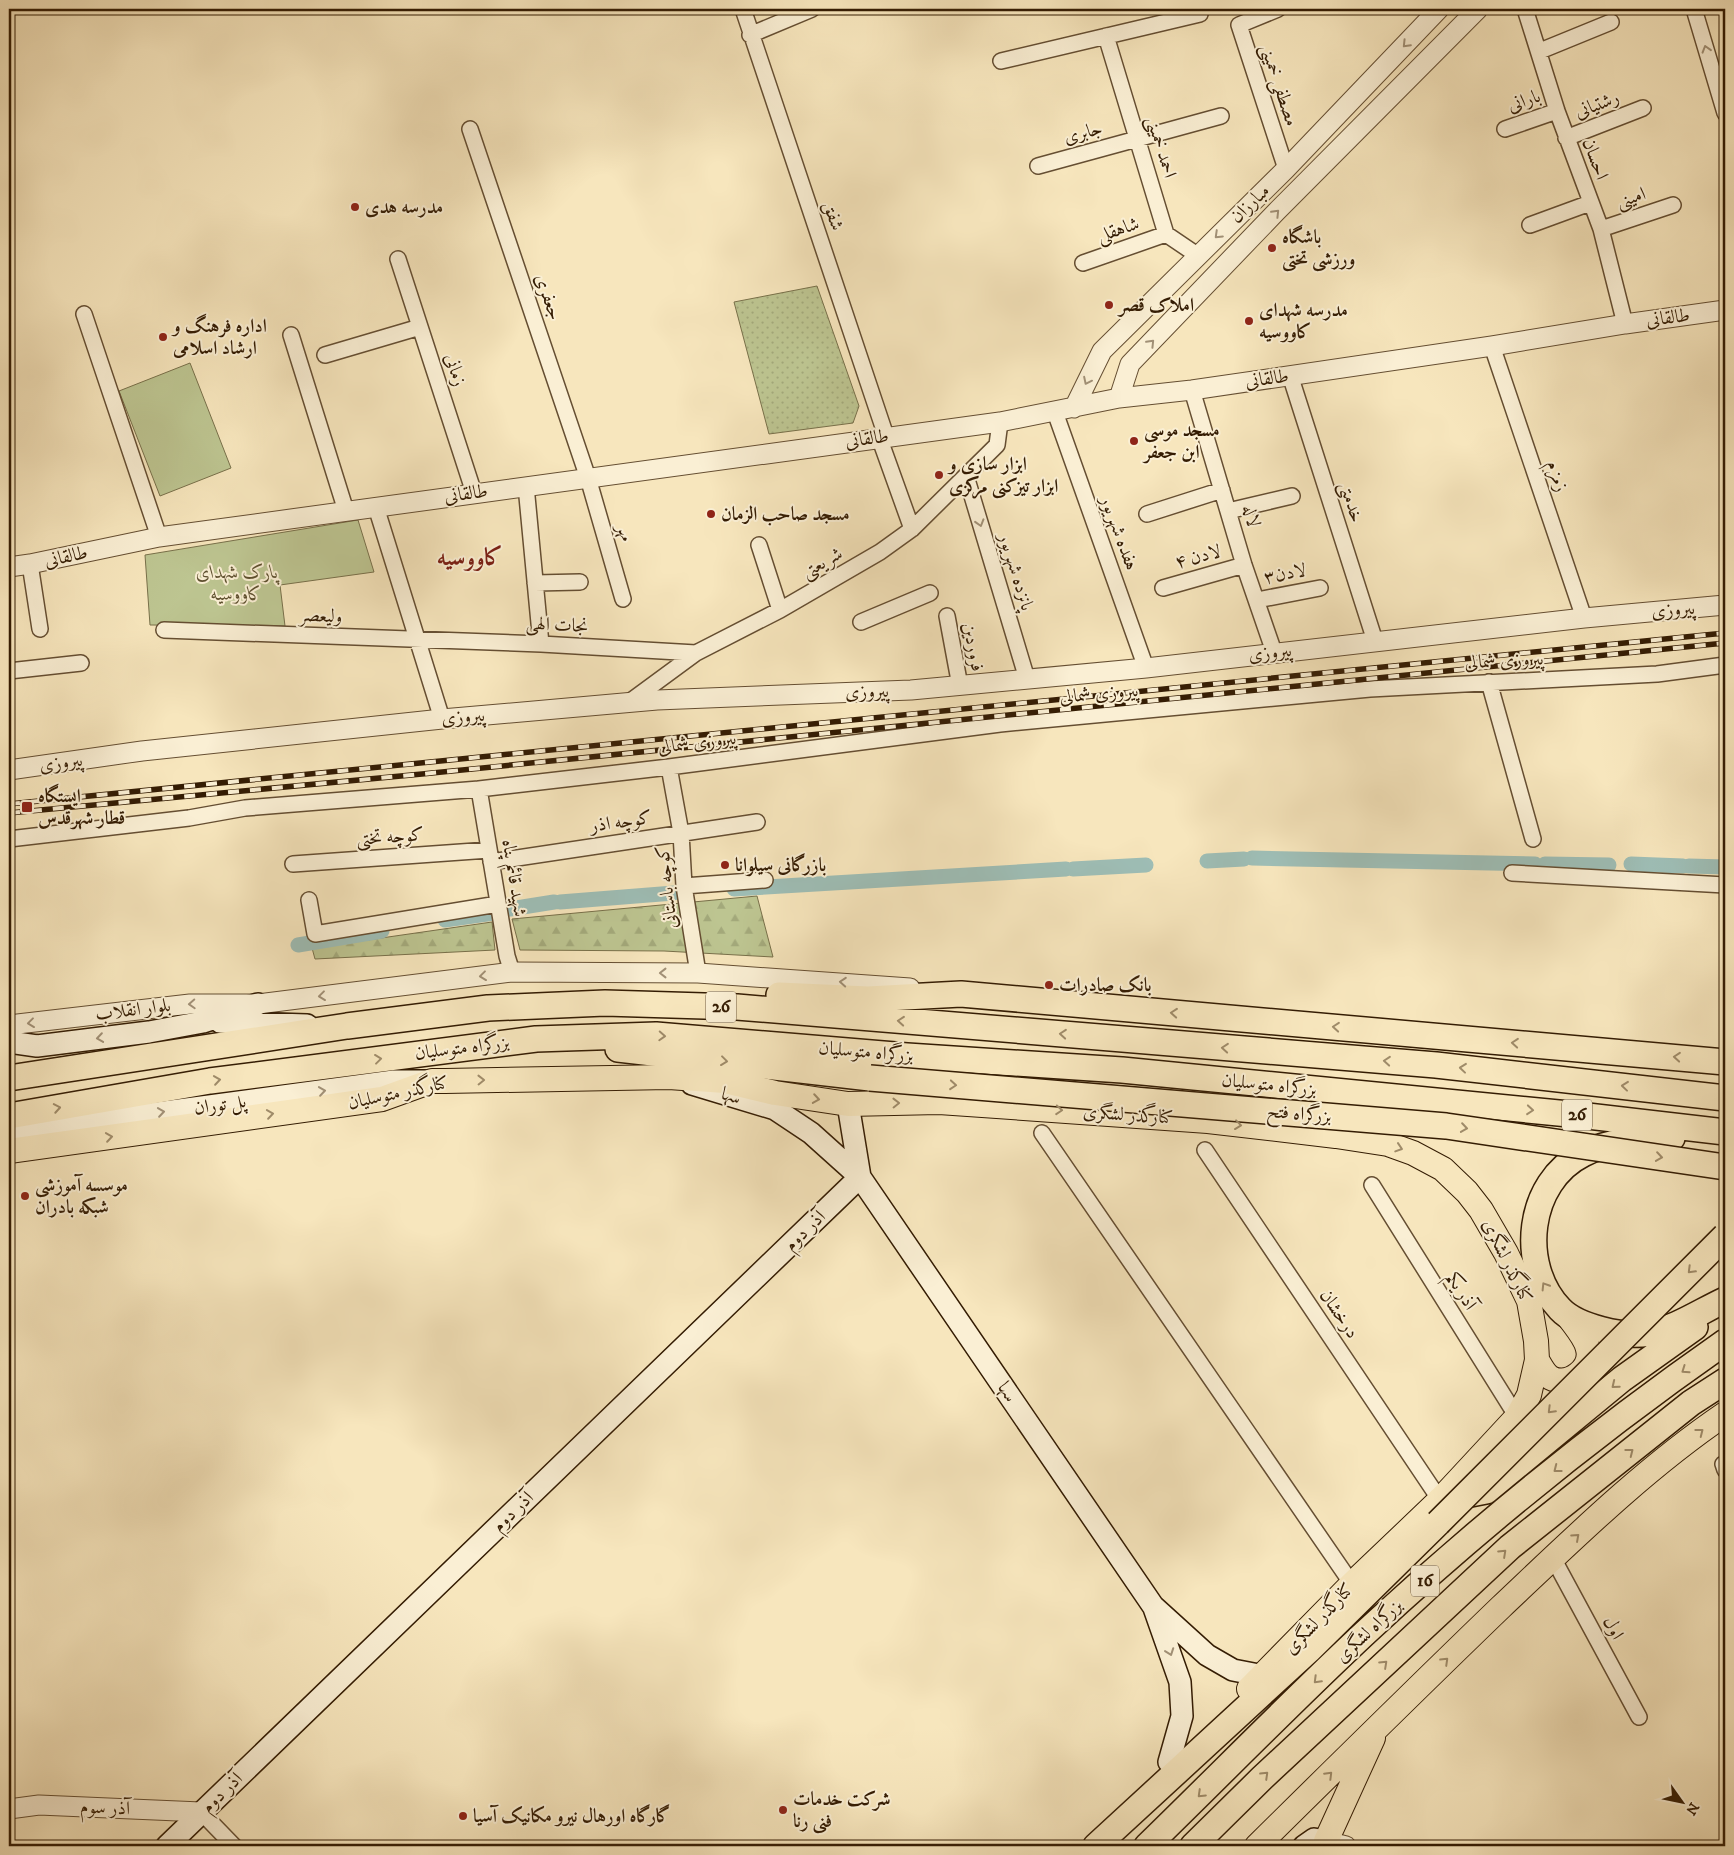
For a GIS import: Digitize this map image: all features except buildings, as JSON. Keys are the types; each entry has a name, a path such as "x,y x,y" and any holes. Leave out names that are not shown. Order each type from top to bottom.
{"highway":[{"path":"737,1007 783,994 868,999 961,994 1725,1062"},
{"name":"بزرگراه متوسلیان","path":"9,1078 347,1026 488,1008 605,1003 737,1007 1436,1065 1725,1098"},
{"name":"بزرگراه متوسلیان","path":"9,1116 210,1081 536,1039 656,1035 906,1056 1122,1070 1579,1115 1725,1132"},
{"name":"بزرگراه فتح","path":"536,1039 870,1078 1446,1126 1725,1167"},
{"path":"1725,1136 1631,1140 1583,1154 1565,1166 1551,1181 1539,1204 1533,1230 1540,1278 1558,1308 1568,1316 1611,1333 1647,1334 1662,1330 1725,1300"},
{"path":"1096,1846 1309,1650 1439,1512 1725,1236"},
{"path":"1439,1512 1486,1491 1622,1379 1725,1305"},
{"name":"بزرگراه لشگری","path":"1147,1846 1365,1633 1486,1526 1662,1386 1725,1342"},
{"name":"بزرگراه لشگری","path":"1193,1846 1262,1778 1510,1547 1691,1403 1725,1381"}],"main road":[{"path":"9,1042 37,1046 149,1032 203,1022 258,1004"},
{"path":"203,1022 347,1026"},
{"name":"کنارگذر متوسلیان","path":"9,1151 382,1099 432,1081 669,1077 724,1080 775,1093 848,1104"},
{"name":"سها","path":"669,1077 775,1109 811,1132 860,1177 1153,1606"},
{"path":"724,1080 870,1078"},
{"name":"پل توران","path":"9,1133 394,1081 432,1081"},
{"name":"کنارگذر لشگری","path":"848,1104 939,1102 1208,1122 1336,1136 1388,1144 1413,1152 1443,1169 1467,1192 1481,1210 1506,1253 1530,1301 1536,1341 1536,1360 1529,1395 1517,1417 1439,1512 1352,1584 1264,1676 1169,1762 1085,1846"},
{"name":"سها","path":"848,1104 860,1177"},
{"name":"آذر دوم","path":"166,1846 860,1177"},
{"path":"1536,1360 1549,1377 1560,1381 1567,1381 1581,1372 1589,1360 1588,1349 1568,1316"},
{"path":"1258,1846 1378,1726 1553,1558 1634,1486 1702,1430 1725,1414"},
{"path":"1153,1606 1207,1655 1232,1670 1264,1676"},
{"path":"1153,1606 1180,1682 1182,1716 1169,1762"},
{"path":"1304,1846 1314,1839 1333,1844 1378,1726"}],"street":[{"name":"شفق","path":"742,9 912,529"},
{"path":"750,35 812,9"},
{"name":"مصطفی خمینی","path":"1278,9 1239,25 1286,169"},
{"name":"مبارزان","path":"1074,408 1102,351 1286,169 1439,9"},
{"name":"مبارزان","path":"1119,398 1130,364 1276,212 1478,9"},
{"name":"احسان","path":"1525,9 1540,51 1556,111 1601,229 1625,324"},
{"path":"1694,9 1725,113"},
{"path":"1001,61 1200,14"},
{"path":"1540,51 1611,22"},
{"name":"احمد خمینی","path":"1106,36 1166,234"},
{"name":"رشتیانی","path":"1566,138 1643,108"},
{"name":"بارانی","path":"1505,129 1556,111"},
{"name":"جابری","path":"1038,166 1221,116"},
{"name":"جعفری","path":"470,129 588,478"},
{"path":"1530,225 1590,202"},
{"name":"امینی","path":"1601,229 1674,205"},
{"path":"1166,234 1197,255"},
{"name":"شاهقلی","path":"1083,263 1166,234"},
{"name":"زمانی","path":"398,259 474,493"},
{"name":"طالقانی","path":"9,566 30,564 159,537 1000,422 1119,398 1290,376 1725,310"},
{"path":"84,314 159,537"},
{"path":"325,355 420,327"},
{"path":"291,335 346,511"},
{"name":"زمزم","path":"1492,346 1584,618"},
{"path":"1102,351 1130,364"},
{"name":"خدمتی","path":"1290,376 1375,641"},
{"name":"لاله","path":"1192,390 1244,565 1274,652"},
{"name":"هفده شهریور","path":"1055,412 1146,668"},
{"name":"شریعتی","path":"628,703 696,653 780,610 880,552 912,529 997,445 1000,422"},
{"name":"پانزده شهریور","path":"966,476 1027,679"},
{"name":"مهر","path":"588,478 623,599"},
{"path":"526,486 541,644"},
{"path":"1146,514 1222,490"},
{"path":"1228,511 1292,496"},
{"path":"376,507 442,719"},
{"path":"759,546 780,610"},
{"path":"30,564 40,629"},
{"name":"لادن ۴","path":"1162,588 1244,565"},
{"path":"535,583 580,582"},
{"name":"لادن۳","path":"1257,600 1320,588"},
{"path":"861,622 930,593"},
{"name":"پیروزی","path":"9,770 142,751 442,719 628,703 960,686 1146,668 1584,618 1725,605"},
{"name":"فروردین","path":"947,616 960,686"},
{"name":"ولیعصر","path":"164,630 416,640"},
{"name":"نجات الهی","path":"416,640 541,644 696,653"},
{"path":"9,671 81,663"},
{"name":"پیروزی شمالی","path":"9,839 189,818 245,808 479,789 669,767 1000,724 1370,689 1657,674 1725,665"},
{"path":"1489,682 1533,839"},
{"name":"کوچه باستانی","path":"669,767 681,833 684,886 698,973"},
{"name":"شهید قائم پناه","path":"479,789 506,956 512,972"},
{"name":"کوچه اذر","path":"490,856 757,822"},
{"name":"کوچه تختی","path":"293,864 490,856"},
{"path":"1512,873 1725,885"},
{"path":"684,886 765,880"},
{"path":"309,900 315,934 498,904"},
{"name":"بلوار انقلاب","path":"9,1025 190,1004 258,1004 512,972 698,973 871,984 961,994"},
{"path":"9,1066 56,1072"},
{"path":"1042,1133 1352,1584"},
{"name":"درخشان","path":"1204,1150 1439,1512"},
{"name":"آذر یکم","path":"1372,1185 1517,1417"},
{"name":"اول","path":"1553,1558 1639,1718"},
{"name":"آذر سوم","path":"9,1809 40,1805 202,1812"},
{"path":"202,1812 234,1846"}],"green space":[{"path":"817,286 859,406 853,423 769,434 734,302"},
{"path":"190,363 231,468 160,496 119,391"},
{"name":"پارک شهدای کاووسیه","path":"358,520 374,572 280,585 285,626 150,625 145,555"},
{"path":"757,896 773,957 664,951 520,950 512,919"},
{"path":"492,922 495,950 315,959 312,948"}],"waterway":[{"path":"1252,858 1535,864"},
{"path":"1207,861 1244,859"},
{"path":"1545,864 1609,865"},
{"path":"1631,864 1683,866"},
{"path":"1073,869 1146,865"},
{"path":"1689,866 1725,867"},
{"path":"734,889 1066,869"},
{"path":"560,902 674,893"},
{"path":"510,909 554,902"},
{"path":"445,920 494,913"},
{"path":"298,945 382,931"}],"railway":[{"path":"9,804 1725,633"},
{"path":"9,813 422,774 1725,643"}],"place":[{"name":"مدرسه هدی","path":"355,207"},
{"name":"باشگاه ورزشی تختی","path":"1272,248"},
{"name":"املاک قصر","path":"1109,305"},
{"name":"مدرسه شهدای کاووسیه","path":"1249,321"},
{"name":"اداره فرهنگ و ارشاد اسلامی","path":"163,337"},
{"name":"مسجد موسی ابن جعفر","path":"1134,441"},
{"name":"ابزار سازی و ابزار تیزکنی مرکزی","path":"939,475"},
{"name":"مسجد صاحب الزمان","path":"711,514"},
{"name":"ایستگاه قطار شهرقدس","path":"27,807"},
{"name":"بازرگانی سیلوانا","path":"725,865"},
{"name":"بانک صادرات","path":"1049,985"},
{"name":"موسسه آموزشی شبکه بادران","path":"25,1196"},
{"name":"شرکت خدمات فنی رنا","path":"783,1810"},
{"name":"گارگاه اورهال نیرو مکانیک آسیا","path":"463,1816"}],"district":[{"name":"کاووسیه","path":"470,558"}]}
